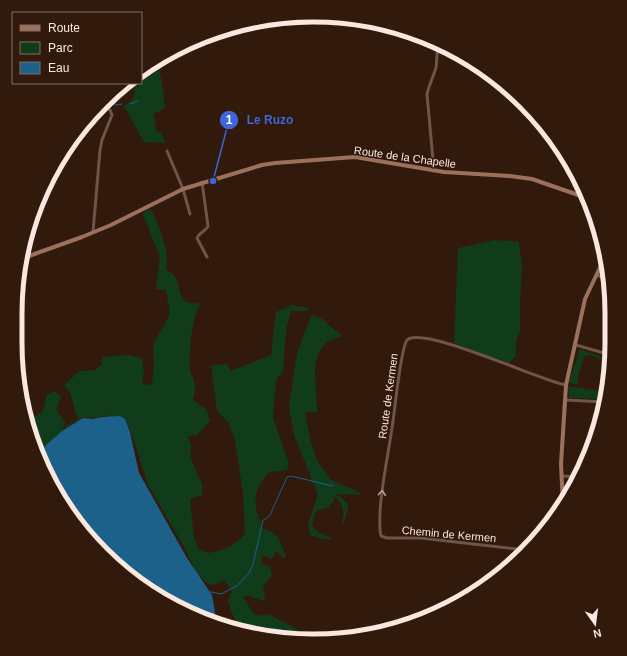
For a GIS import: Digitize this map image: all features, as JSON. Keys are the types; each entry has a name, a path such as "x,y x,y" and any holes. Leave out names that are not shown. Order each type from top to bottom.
{"street":[{"path":"434,170 427,94 436,68 438,50"},
{"path":"94,232 100,150 102,140 112,115 110,110 106,108"},
{"path":"167,151 183,189 190,214"},
{"name":"Route de la Chapelle","path":"29,256 94,232 183,189 262,165 355,157 434,170 532,179 580,196"},
{"path":"202,182 208,226 207,229 197,238 207,257"},
{"path":"563,493 561,464 566,385 585,299 601,266"},
{"path":"597,275 603,278"},
{"name":"Route de Kermen","path":"380,526 383,482 406,342 412,338 422,338 448,343 514,368 566,385"},
{"path":"576,345 604,353"},
{"path":"566,400 598,402"},
{"path":"562,476 572,476"},
{"name":"Chemin de Kermen","path":"380,526 381,536 387,538 421,538 520,549"}],"green space":[{"path":"158,67 165,108 154,114 156,131 162,133 165,143 144,142 124,106 134,96 135,91 133,84 142,84 142,78"},
{"path":"146,210 152,211 165,247 167,262 166,269 175,277 181,296 187,302 201,304 193,326 190,346 190,370 195,387 193,400 206,409 210,421 197,435 188,436 191,446 190,456 202,484 202,495 190,499 194,538 198,548 208,553 219,551 228,547 237,542 245,534 243,493 235,440 228,422 217,411 211,365 227,364 231,371 271,355 276,312 292,305 308,308 307,311 291,311 286,330 283,371 276,380 273,418 289,464 287,470 269,472 259,487 256,499 257,512 263,529 276,535 286,556 284,558 276,551 272,559 264,556 261,558 261,563 270,567 272,575 263,587 265,599 263,601 247,595 243,597 253,613 258,616 269,614 304,633 275,632 237,624 228,601 232,591 225,580 214,585 208,584 196,572 183,545 148,485 131,432 125,419 120,416 108,417 108,415 93,418 83,417 65,428 65,426 78,419 70,392 64,385 80,371 95,370 102,365 101,357 129,355 142,358 144,371 142,383 146,385 152,384 154,367 153,345 170,314 166,290 156,289 160,254 143,214"},
{"path":"496,240 519,242 522,267 520,331 516,341 516,356 509,363 454,343 458,248"},
{"path":"312,314 322,319 342,336 325,344 317,359 315,376 317,412 305,412 309,434 316,459 331,480 357,491 361,495 336,494 348,503 344,523 342,521 344,514 340,501 335,497 330,507 316,511 312,524 316,531 331,538 330,540 310,535 308,524 318,495 294,435 289,406 297,353"},
{"path":"580,349 604,358 604,360 590,355 584,356 578,376 578,384 569,382"},
{"path":"568,386 601,391 599,399 569,398"},
{"path":"55,391 61,397 56,409 65,423 62,431 42,450 32,418 40,414 44,409 47,394"}],"water":[{"path":"120,416 125,419 130,432 139,473 187,558 212,595 216,617 168,595 136,574 121,562 94,535 82,520 61,488 43,450 46,445 62,431 83,418 93,419"}],"waterway":[{"path":"114,101 115,105 122,104"},
{"path":"130,104 138,101"},
{"path":"208,592 221,594 237,586 249,573 253,564 263,520 270,515 287,477 291,476 333,486"},
{"path":"267,630 277,629 291,633"}],"place":[{"name":"Le Ruzo","path":"213,181"}]}
